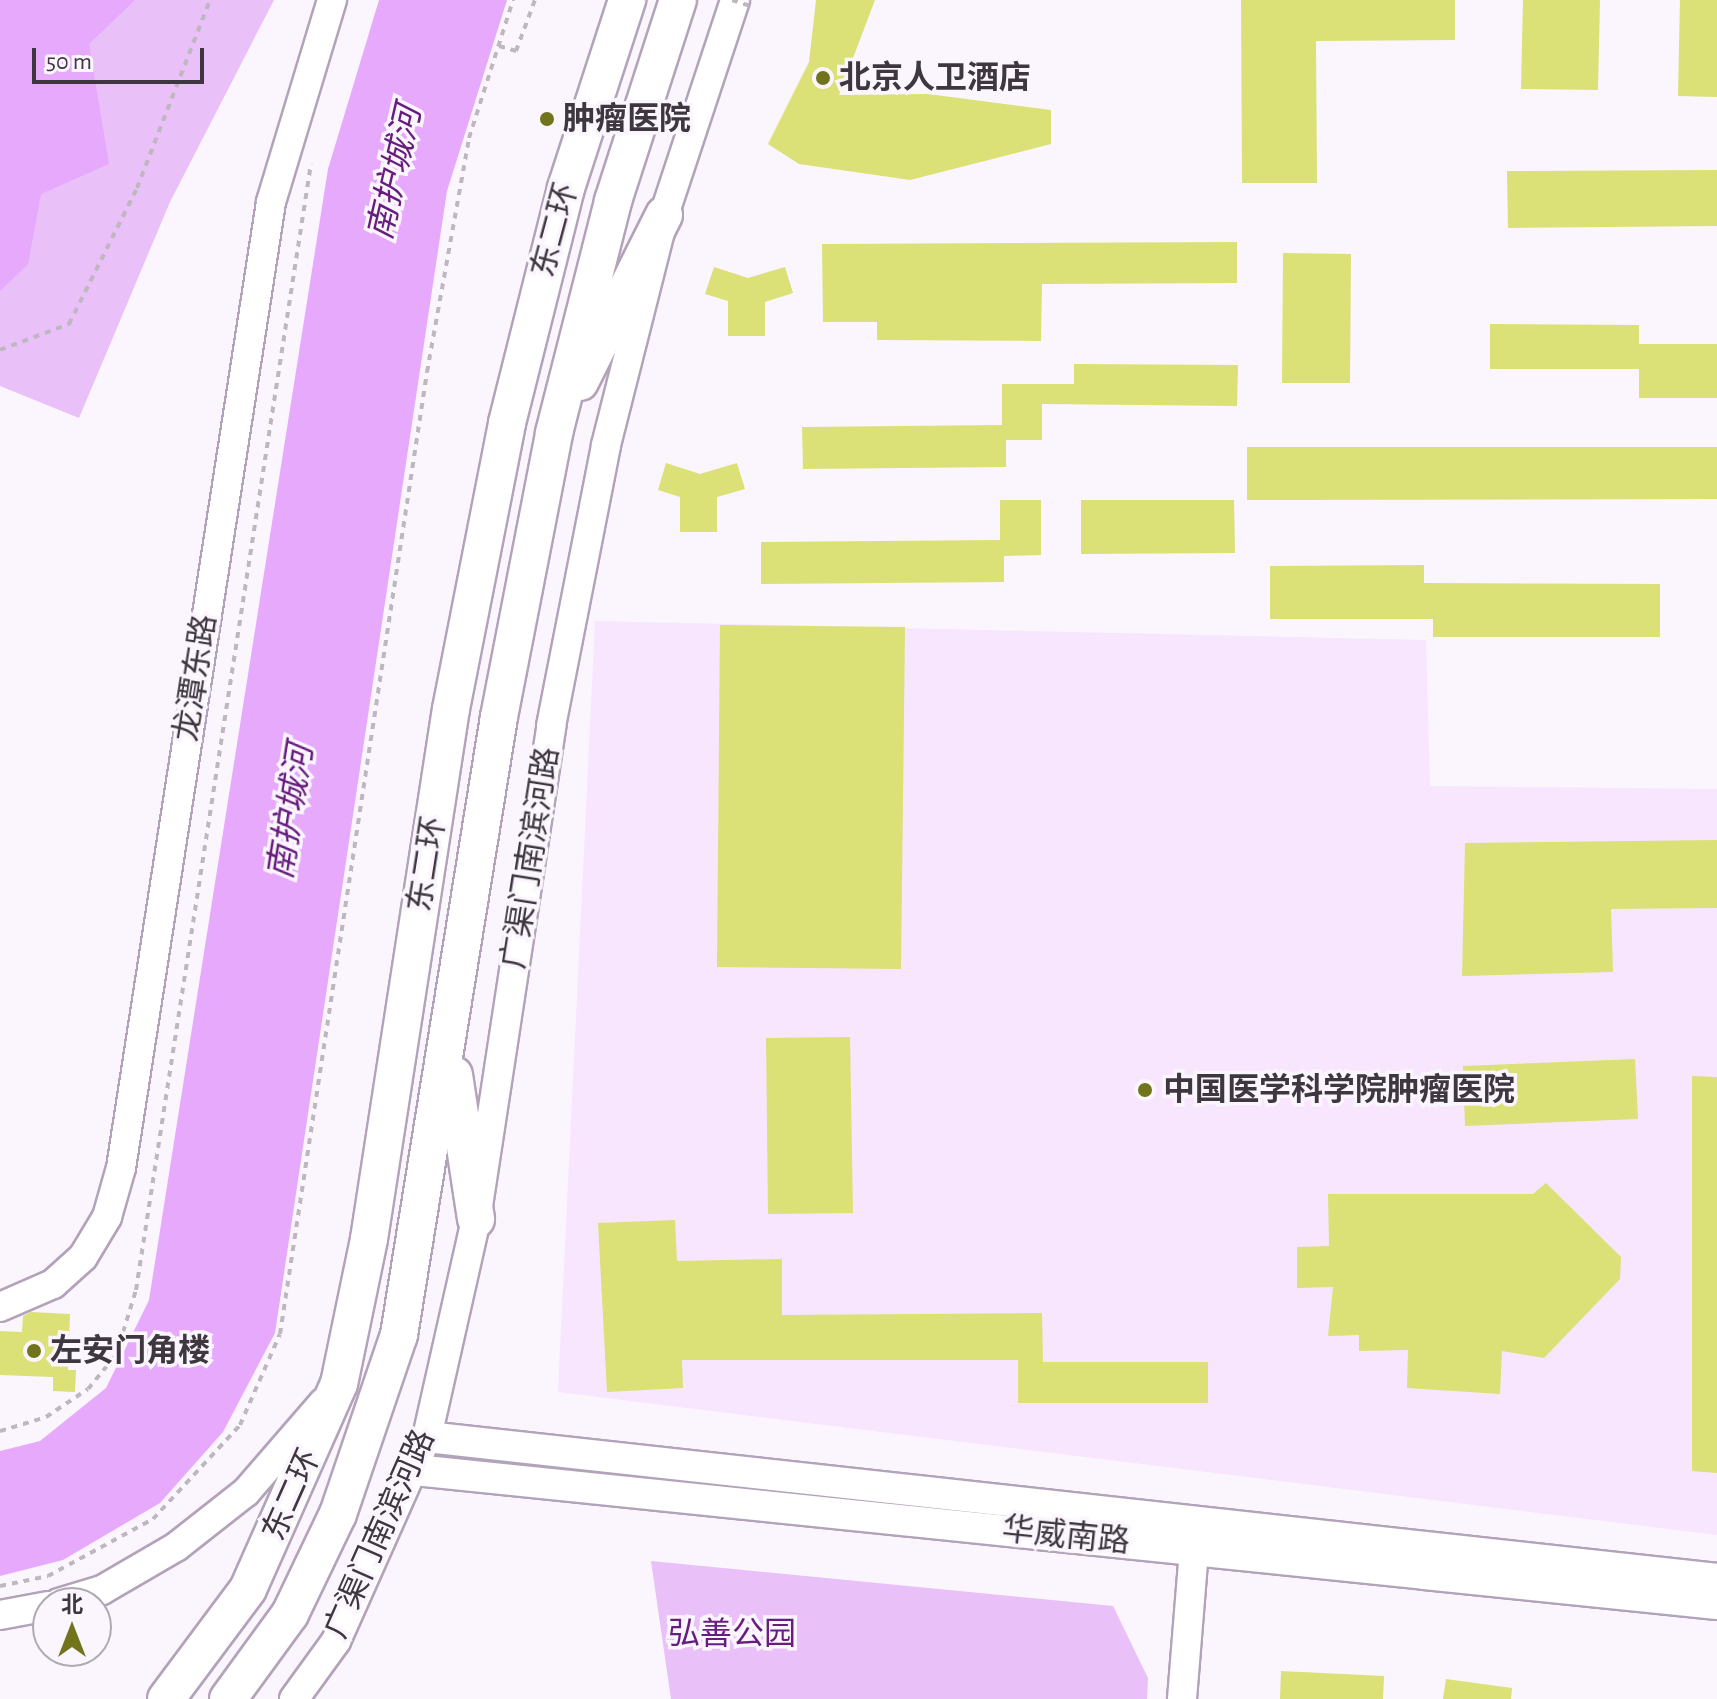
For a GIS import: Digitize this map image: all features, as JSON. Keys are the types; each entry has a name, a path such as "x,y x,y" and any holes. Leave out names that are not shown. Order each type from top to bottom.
{"highway":[{"name":"东二环","path":"166,1699 248,1589 339,1384 369,1239 451,709 507,423 566,188 627,0"},
{"name":"东二环","path":"228,1699 290,1614 376,1410 417,1248 499,717 554,433 617,187 678,0"},
{"path":"554,433 664,215"},
{"path":"449,1041 476,1219"}],"main road":[{"name":"华威南路","path":"427,1437 1717,1579"},
{"name":"华威南路","path":"415,1470 1717,1604"}],"street":[{"name":"龙潭东路","path":"0,1307 53,1284 83,1257 107,1217 121,1168 271,202 332,0"},
{"name":"广渠门南滨河路","path":"294,1699 336,1641 415,1470 427,1437 476,1219 554,711 606,445 664,215 740,2"},
{"path":"107,1587 211,1520 246,1492 339,1384"},
{"path":"1182,1699 1194,1549"},
{"path":"0,1615 32,1609"}],"path":[{"path":"0,350 69,324 137,188 210,0"},
{"path":"0,1586 48,1576 153,1519 240,1425 280,1334 427,372 469,138 513,0"},
{"path":"499,46 516,51 535,0"},
{"path":"0,1431 46,1417 88,1389 116,1355 136,1290 312,160"}],"shaded area":[{"name":"中国医学科学院肿瘤医院","path":"595,621 1426,640 1430,786 1717,789 1717,1535 558,1392"}],"green space":[{"path":"0,0 274,0 170,202 79,418 0,386"},
{"name":"弘善公园","path":"651,1561 1113,1606 1148,1678 1147,1699 671,1699"}],"water":[{"path":"0,0 135,0 89,44 109,164 41,194 28,264 0,291"},
{"name":"南护城河","path":"379,0 507,0 447,191 275,1333 223,1432 160,1503 63,1560 0,1576 0,1451 40,1441 106,1388 149,1300 328,169"}],"building":[{"name":"北京人卫酒店","path":"816,0 875,0 839,95 928,94 1051,110 1051,144 910,180 799,164 768,144 809,62"},
{"path":"1241,0 1455,0 1455,40 1316,41 1317,183 1242,183"},
{"path":"1523,0 1600,0 1598,90 1521,89"},
{"path":"1680,0 1717,0 1717,97 1678,96"},
{"path":"1717,170 1717,226 1508,228 1507,171"},
{"path":"1237,242 1237,283 1042,284 1041,341 877,340 877,322 823,322 822,244"},
{"path":"1283,253 1351,254 1350,383 1282,383"},
{"path":"714,267 748,278 785,267 793,293 765,302 765,336 728,336 728,301 705,294"},
{"path":"1490,324 1639,325 1639,344 1717,344 1717,398 1639,398 1639,369 1490,369"},
{"path":"1074,364 1238,365 1237,406 1042,404 1042,440 1006,440 1006,467 803,469 802,427 1002,425 1002,384 1074,384"},
{"path":"1247,447 1717,447 1717,499 1247,500"},
{"path":"666,463 700,474 737,463 745,489 717,497 717,532 680,532 680,497 658,490"},
{"path":"1000,500 1041,500 1041,555 1004,556 1004,582 761,584 761,542 1000,540"},
{"path":"1081,500 1234,500 1235,553 1081,554"},
{"path":"1424,565 1424,583 1660,584 1660,637 1433,637 1433,619 1270,619 1270,566"},
{"path":"720,625 905,627 901,969 717,967"},
{"path":"1717,840 1717,908 1611,909 1613,972 1462,976 1465,843"},
{"path":"850,1037 853,1213 768,1214 766,1038"},
{"path":"1635,1059 1638,1119 1465,1126 1463,1066"},
{"path":"1692,1076 1717,1077 1717,1473 1692,1471"},
{"path":"1546,1183 1621,1257 1620,1279 1544,1358 1502,1351 1500,1394 1407,1388 1408,1350 1359,1351 1359,1335 1328,1336 1333,1287 1297,1288 1297,1247 1329,1246 1328,1194 1533,1194"},
{"path":"675,1220 677,1261 782,1259 782,1315 1042,1313 1043,1362 1208,1362 1208,1403 1018,1403 1018,1360 682,1360 683,1388 607,1392 598,1223"},
{"name":"左安门角楼","path":"31,1312 70,1314 68,1370 76,1370 75,1392 53,1391 53,1377 0,1375 0,1331 22,1332 23,1316"},
{"path":"1281,1671 1384,1676 1383,1699 1280,1699"},
{"path":"1446,1679 1512,1688 1511,1699 1443,1699"}],"place":[{"name":"北京人卫酒店","path":"823,78"},
{"name":"肿瘤医院","path":"547,119"},
{"name":"中国医学科学院肿瘤医院","path":"1145,1090"},
{"name":"左安门角楼","path":"34,1351"}]}
